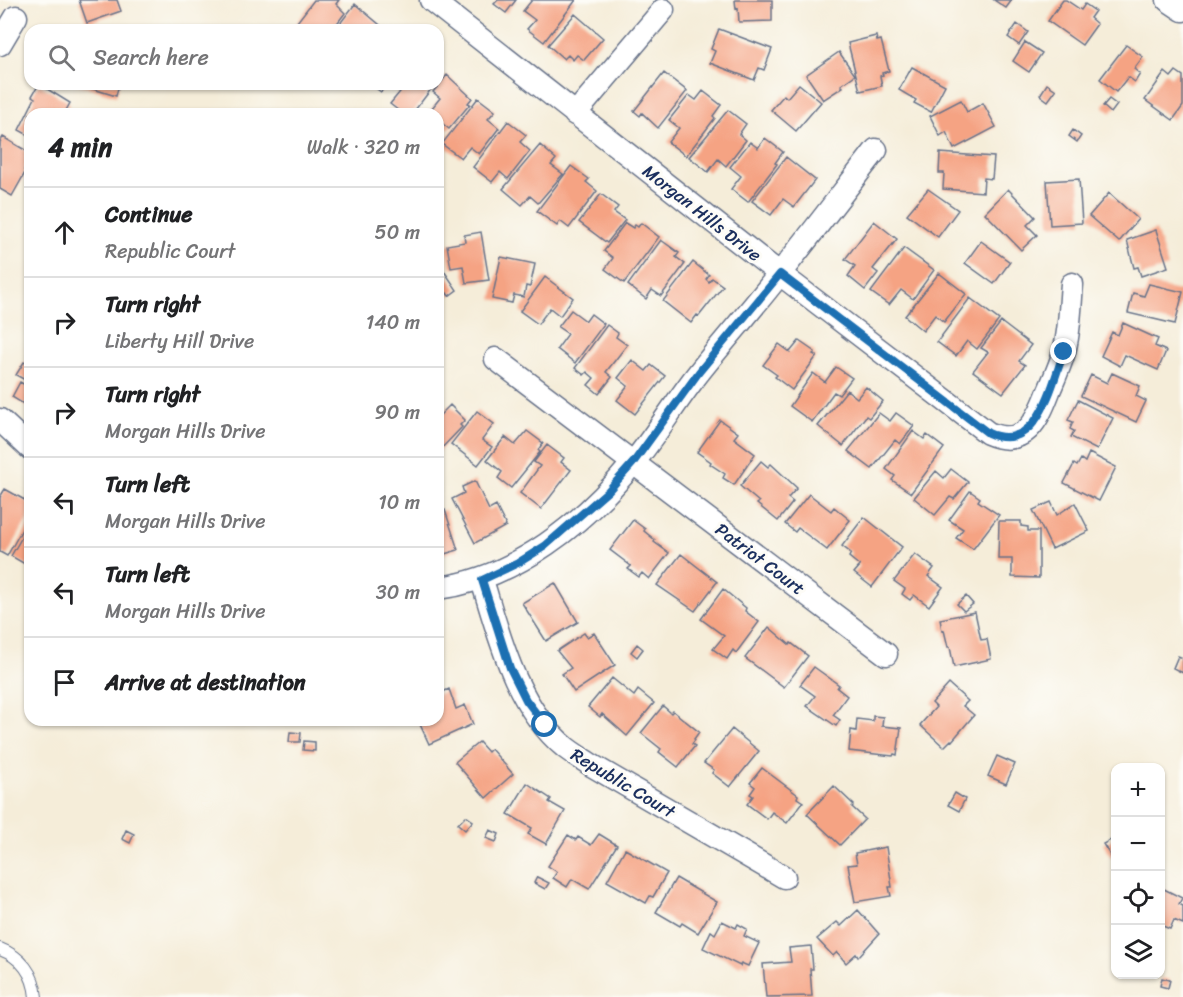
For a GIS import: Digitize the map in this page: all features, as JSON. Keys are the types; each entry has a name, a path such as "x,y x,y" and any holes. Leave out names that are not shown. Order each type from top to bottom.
{"street":[{"name":"Morgan Hills Drive","path":"431,0 780,274 988,433 998,438 1025,433 1040,414 1064,352 1072,284"},
{"path":"1168,0 1183,10"},
{"path":"575,114 663,10"},
{"path":"0,44 16,17"},
{"path":"444,587 482,580 518,563 545,546 608,491 633,463 699,372 780,274 876,150"},
{"name":"Patriot Court","path":"496,359 886,654"},
{"path":"0,420 24,442"},
{"name":"Republic Court","path":"482,580 510,668 526,700 565,747 593,766 784,877"}],"lane":[{"path":"0,949 11,953 27,966 36,997"}],"building":[{"path":"79,0 117,0 121,11 87,23"},
{"path":"314,0 339,0 336,4 345,13 337,24 300,24 297,22"},
{"path":"498,0 516,0 506,13 494,4"},
{"path":"532,0 576,0 544,42 527,29 535,20 523,11"},
{"path":"735,0 772,0 772,21 739,22"},
{"path":"994,0 1012,0 1006,8"},
{"path":"1063,0 1081,10 1085,4 1095,11 1090,18 1097,24 1082,45 1048,21"},
{"path":"355,4 379,24 340,24"},
{"path":"575,14 603,38 584,60 577,55 573,60 568,55 564,59 548,45"},
{"path":"1017,24 1028,32 1019,45 1008,37"},
{"path":"719,29 772,49 764,70 759,68 754,80 710,63 715,51 711,49"},
{"path":"876,36 877,41 881,40 889,71 880,76 882,86 860,91 848,43"},
{"path":"1025,42 1042,53 1029,72 1013,61"},
{"path":"1126,45 1143,57 1134,69 1140,74 1135,82 1128,77 1116,92 1100,79"},
{"path":"839,52 855,75 841,85 843,87 823,100 806,75"},
{"path":"912,67 945,85 931,112 914,103 916,100 899,90"},
{"path":"1176,71 1183,76 1183,106 1173,120 1145,100 1165,72 1171,77"},
{"path":"664,73 687,91 658,128 642,113 640,116 634,111"},
{"path":"447,75 472,98 468,103 470,104 449,129 444,125 444,108 432,108 440,98 433,92 444,90 444,79"},
{"path":"799,84 821,102 796,131 771,110 784,95 787,98"},
{"path":"1047,84 1056,90 1048,101 1040,95"},
{"path":"36,90 49,90 70,103 67,108 30,108 35,98 32,96"},
{"path":"96,90 118,90 116,96"},
{"path":"397,90 430,90 417,108 395,108 390,104 400,92"},
{"path":"703,91 721,105 713,116 715,118 686,156 668,142 679,128 669,120 689,95 696,100"},
{"path":"478,98 495,111 488,119 499,128 479,154 470,147 461,158 444,145 444,141"},
{"path":"1109,99 1117,105 1111,113 1103,106"},
{"path":"961,100 967,112 983,103 996,127 954,149 946,132 940,136 930,116"},
{"path":"728,110 746,124 739,134 746,140 726,166 718,159 708,172 689,157"},
{"path":"24,120 24,133 19,130"},
{"path":"508,121 526,135 520,142 530,151 508,179 500,172 492,182 473,167"},
{"path":"1073,130 1081,136 1077,142 1069,136"},
{"path":"3,137 24,149 24,175 12,196 0,189 0,142"},
{"path":"765,138 783,152 775,163 777,164 748,202 731,189 741,176 730,167 750,142 758,148"},
{"path":"540,145 556,159 551,165 563,174 538,203 530,196 522,205 503,189"},
{"path":"940,153 994,157 992,179 984,178 983,192 943,189 944,173 939,173"},
{"path":"786,157 815,180 794,207 783,199 771,215 752,201"},
{"path":"571,166 589,179 586,182 597,191 569,228 560,221 557,226 537,211"},
{"path":"1079,179 1082,223 1050,225 1047,181"},
{"path":"928,189 958,210 938,237 907,214"},
{"path":"1008,189 1035,217 1027,225 1037,235 1021,250 985,213"},
{"path":"1109,193 1138,219 1119,242 1089,216"},
{"path":"601,194 618,207 614,212 625,220 607,243 579,222"},
{"path":"874,221 897,239 873,269 878,273 865,290 848,276 855,266 845,259"},
{"path":"625,223 633,228 635,225 638,227 641,223 659,237 624,283 605,269 613,258 604,251"},
{"path":"1156,230 1168,267 1141,276 1138,267 1134,268 1127,240"},
{"path":"481,232 489,280 466,283 463,266 451,268 447,245 465,242 464,235"},
{"path":"661,240 679,253 676,257 685,264 661,296 652,290 646,299 628,285"},
{"path":"981,241 1010,262 994,284 965,263"},
{"path":"904,248 934,270 913,299 901,290 889,305 871,292"},
{"path":"501,257 535,264 530,287 526,286 524,297 514,295 512,303 492,299"},
{"path":"693,262 709,275 706,279 709,282 712,278 723,286 691,323 663,301"},
{"path":"444,271 457,290 449,296 447,293 444,295"},
{"path":"939,273 966,294 944,322 935,315 923,331 905,316"},
{"path":"545,277 573,298 560,316 550,308 538,324 520,311"},
{"path":"1149,284 1183,292 1175,324 1128,313 1133,293 1144,296"},
{"path":"970,298 999,320 977,349 967,341 956,356 937,342"},
{"path":"571,310 586,321 591,314 604,324 575,363 557,349 568,334 558,327"},
{"path":"1001,322 1031,345 1019,361 1025,365 1003,393 973,371 988,352 981,348"},
{"path":"1123,323 1158,339 1155,346 1166,351 1158,370 1125,355 1120,366 1101,356 1112,332 1118,335"},
{"path":"607,325 618,333 616,337 627,345 606,372 612,377 599,394 588,385 594,378 587,372 584,375 575,368"},
{"path":"799,341 817,356 792,390 763,365 779,344 790,352"},
{"path":"632,360 646,371 651,365 665,376 635,414 617,400 628,386 618,378"},
{"path":"24,362 24,379 16,375"},
{"path":"836,367 852,378 839,395 834,392 812,422 790,406 813,373 825,382"},
{"path":"1112,373 1140,386 1136,396 1146,401 1136,422 1081,396 1091,375 1107,383"},
{"path":"20,382 24,384 24,404 12,397"},
{"path":"866,387 883,401 869,418 866,416 843,446 818,426 847,390 857,398"},
{"path":"1078,400 1113,418 1097,450 1071,437 1074,431 1070,429 1073,422 1068,420"},
{"path":"450,405 465,420 460,425 462,427 444,446 444,411"},
{"path":"477,411 494,424 482,440 492,447 478,465 451,444"},
{"path":"879,413 890,421 896,413 914,426 900,444 895,440 872,469 848,451"},
{"path":"720,420 738,433 734,438 755,454 734,485 723,478 725,474 697,452"},
{"path":"527,431 543,443 538,450 540,452 511,488 498,478 502,472 487,460 505,437 515,445"},
{"path":"913,431 924,439 927,435 944,448 911,493 892,480 895,476 886,469"},
{"path":"547,445 564,458 561,462 571,470 541,509 520,493 540,466 534,462"},
{"path":"1089,453 1116,467 1099,501 1064,483 1074,464 1077,466 1081,459 1085,462"},
{"path":"761,461 768,467 771,464 797,488 788,498 793,502 778,521 740,486"},
{"path":"951,469 968,482 954,499 950,497 935,515 914,498 936,471 944,478"},
{"path":"475,481 489,510 496,506 506,526 475,543 452,499 464,493 462,487"},
{"path":"5,489 24,500 24,526 7,556 0,552 0,497"},
{"path":"970,491 980,498 978,501 999,515 973,549 956,538 963,529 949,520"},
{"path":"809,494 831,511 834,507 850,520 827,550 798,528 795,532 785,524"},
{"path":"1051,502 1057,515 1075,503 1089,531 1052,549 1033,510"},
{"path":"444,510 458,550 444,554"},
{"path":"864,517 902,547 872,587 854,573 860,566 849,557 851,553 842,546"},
{"path":"633,520 645,529 644,531 655,540 654,542 669,553 649,579 642,573 639,577 628,569 631,566 610,550"},
{"path":"999,521 1021,521 1021,526 1028,527 1028,531 1039,531 1039,578 1012,577 1012,559 998,559"},
{"path":"24,533 24,564 11,556"},
{"path":"681,554 717,582 695,611 657,585"},
{"path":"915,554 934,568 928,576 943,587 929,606 914,595 910,600 902,594 905,589 894,581"},
{"path":"555,583 578,622 546,641 522,603"},
{"path":"723,589 759,622 736,653 733,650 727,659 713,649 724,636 701,619"},
{"path":"966,596 973,604 964,611 957,604"},
{"path":"975,612 981,640 987,639 991,659 954,667 940,619"},
{"path":"769,627 790,645 791,643 808,656 784,687 745,658"},
{"path":"584,633 587,637 594,633 615,665 574,692 562,674 571,668 557,651"},
{"path":"637,644 643,649 637,657 631,652"},
{"path":"1178,656 1183,658 1183,673 1173,668"},
{"path":"814,667 839,685 837,688 847,696 833,715 840,720 836,726 807,706 815,696 800,685"},
{"path":"612,678 634,696 638,690 654,703 627,736 602,714 600,717 588,707"},
{"path":"949,684 968,701 963,706 974,715 944,747 920,725 936,707 932,703"},
{"path":"449,689 456,709 465,705 473,724 429,744 421,726 444,726 444,691"},
{"path":"663,706 671,713 673,711 699,732 692,744 695,746 678,767 659,752 661,749 641,733"},
{"path":"873,716 883,717 882,726 901,728 897,755 849,751 851,730 856,731 857,719 873,721"},
{"path":"732,729 759,751 730,787 712,773 714,770 704,763"},
{"path":"290,732 301,733 300,742 289,742"},
{"path":"304,741 315,742 315,751 303,750"},
{"path":"479,742 488,752 491,749 513,774 486,798 455,762"},
{"path":"997,756 1015,764 1006,784 988,776"},
{"path":"762,768 798,795 797,798 803,802 787,823 772,812 767,819 747,804 753,796 750,794 755,787 750,783"},
{"path":"527,783 551,799 549,802 565,811 546,844 528,834 532,828 508,814"},
{"path":"834,786 865,819 840,845 807,814"},
{"path":"955,793 965,799 959,811 948,805"},
{"path":"466,816 473,821 465,830 458,824"},
{"path":"126,830 134,834 130,843 122,839"},
{"path":"490,830 499,834 496,842 486,838"},
{"path":"599,834 617,845 589,889 572,879 567,887 553,878 557,872 548,866 568,835 576,840 578,837 591,845"},
{"path":"1111,840 1111,857 1103,844"},
{"path":"886,847 892,887 889,887 891,896 855,902 848,865 857,864 855,853"},
{"path":"625,849 667,873 653,897 650,896 646,903 607,881"},
{"path":"537,877 549,883 545,889 534,883"},
{"path":"676,878 717,902 698,933 656,912"},
{"path":"1165,890 1182,898 1179,904 1183,906 1183,924 1174,920 1170,929 1165,927"},
{"path":"858,910 879,934 858,957 856,954 846,963 837,952 833,956 817,939 837,922 841,926"},
{"path":"722,921 736,928 738,924 747,929 744,936 759,943 748,966 741,963 740,966 703,948 711,931 715,934"},
{"path":"811,946 812,996 766,997 763,964 791,962 789,948"},
{"path":"1162,979 1170,980 1168,988 1160,986"}],"route":[{"path":"545,725 526,700 510,668 482,580 518,563 545,546 608,491 633,463 699,372 780,274 988,433 998,438 1017,436 1032,427 1040,414 1064,352"}]}
